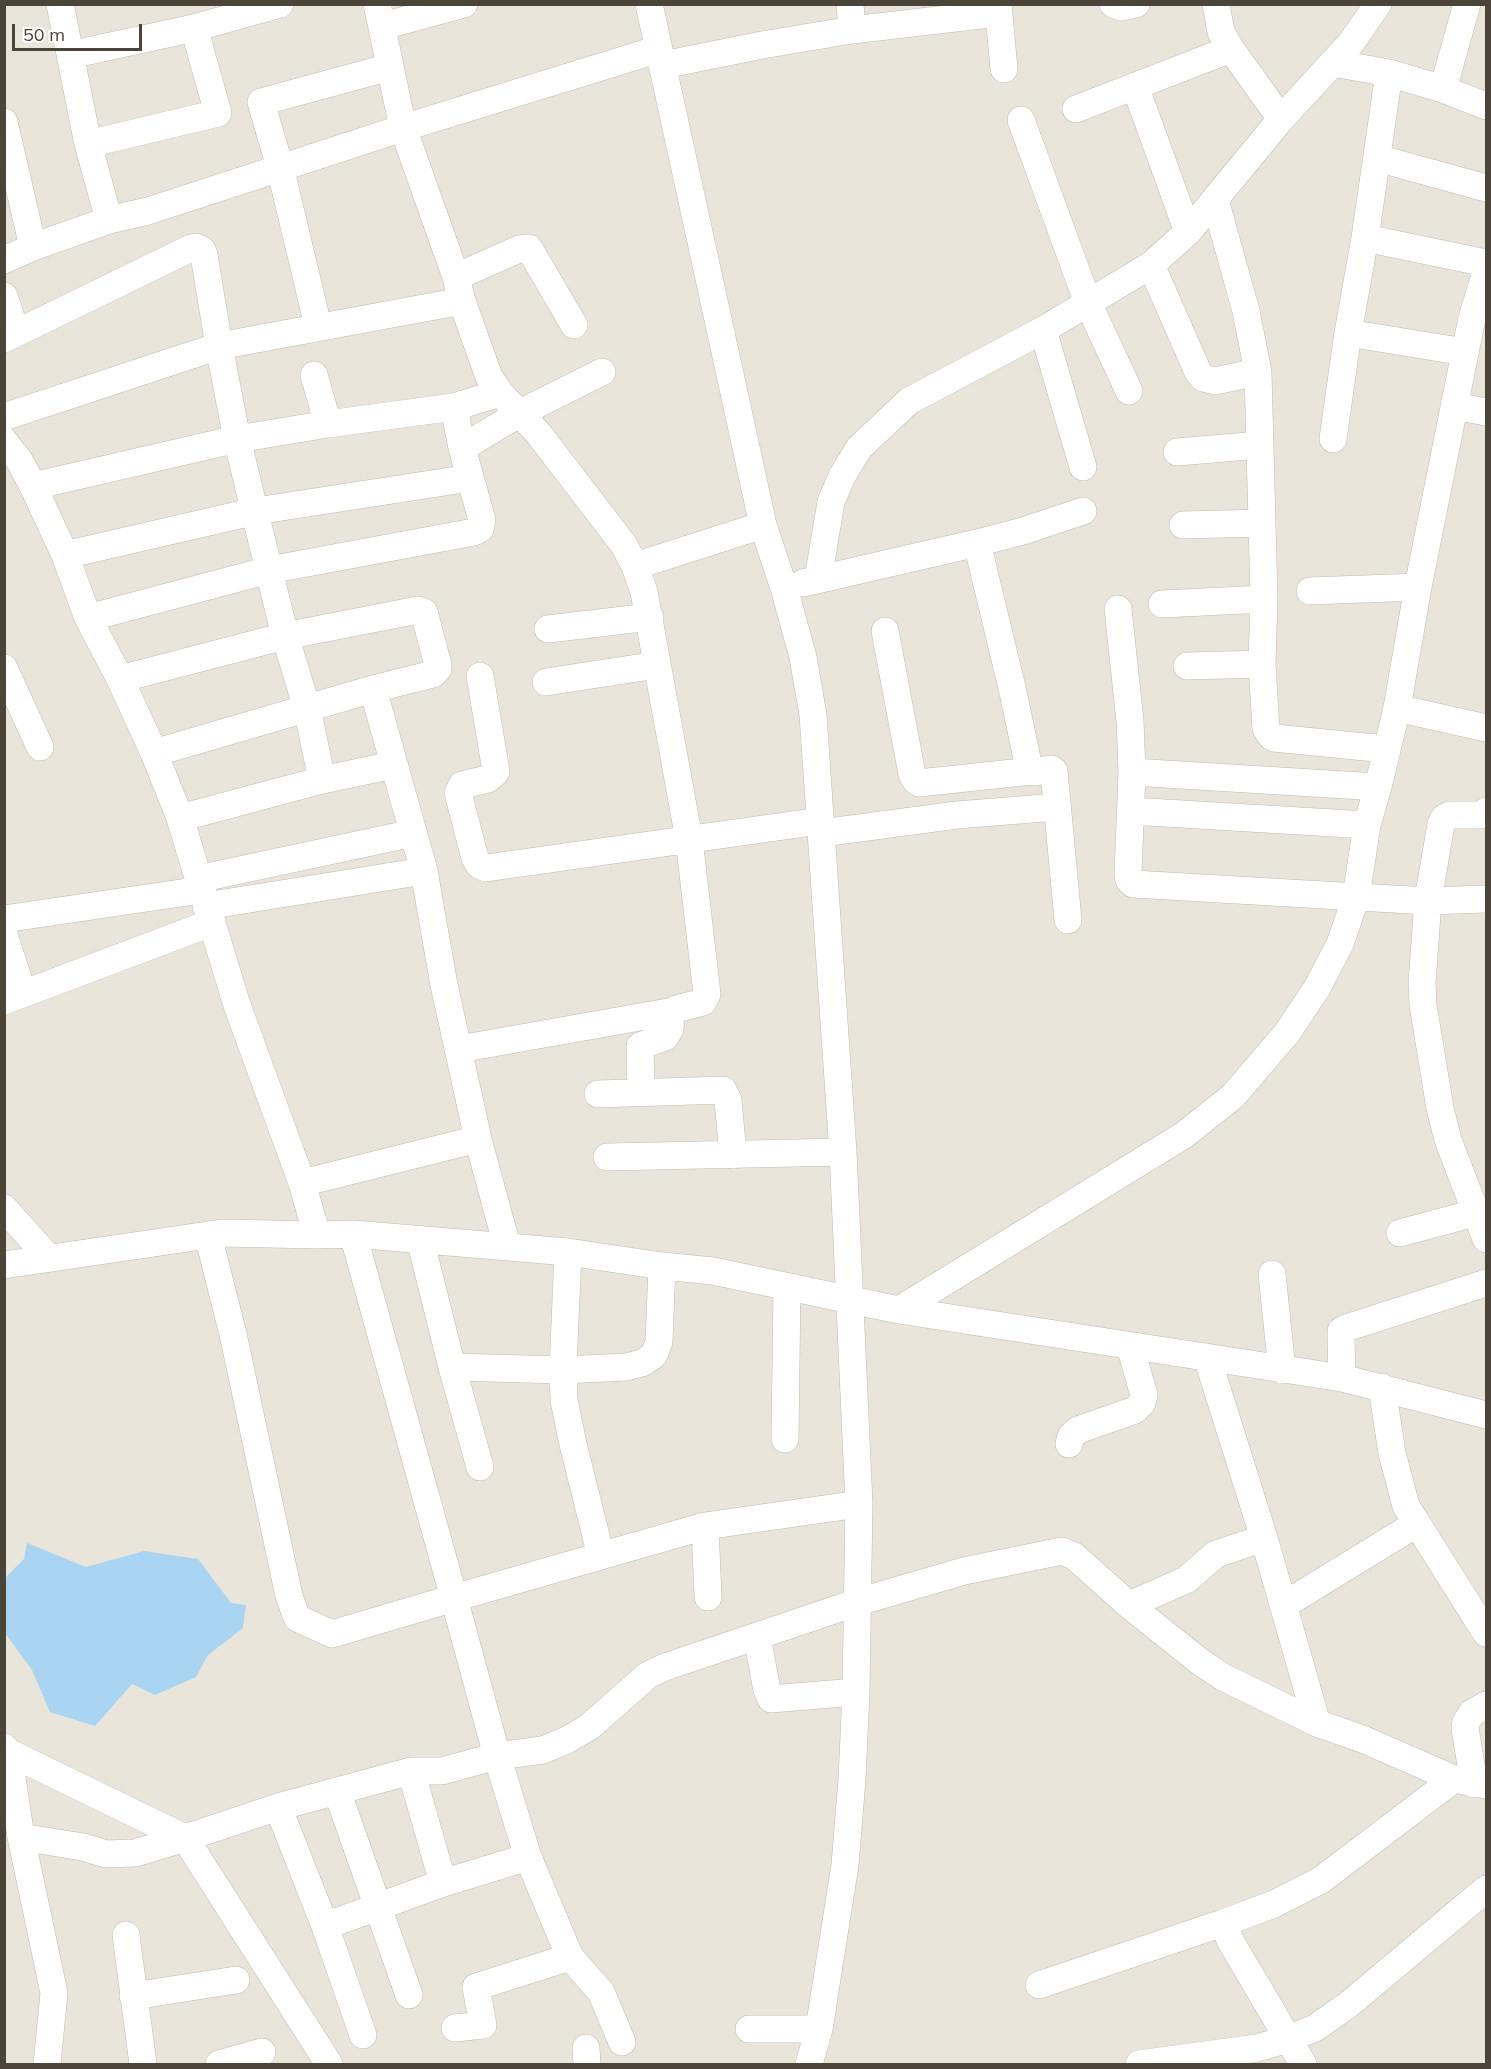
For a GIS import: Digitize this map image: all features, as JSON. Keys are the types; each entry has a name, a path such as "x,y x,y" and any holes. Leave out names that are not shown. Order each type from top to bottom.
{"street":[{"path":"60,4 88,144 109,220"},
{"path":"70,55 194,28 280,4"},
{"path":"459,1049 674,1011 703,1002 707,994 689,839 650,617 635,566 624,545 538,433 494,385 485,368 403,128 380,15 464,4"},
{"path":"649,4 764,525 803,657 813,715 843,1152 859,1504 856,1692 845,1865 819,2029 808,2064"},
{"path":"1113,4 1121,7 1136,4"},
{"path":"1216,4 1221,32 1281,119"},
{"path":"818,579 831,502 842,476 859,448 909,401 1043,330 1151,265 1188,232 1281,119 1351,43 1378,4"},
{"path":"1443,89 1467,4"},
{"path":"4,261 33,247 109,220 148,211 403,128 661,57 762,45 851,17 998,9 1004,69"},
{"path":"194,28 218,113"},
{"path":"1076,109 1231,49"},
{"path":"1334,63 1389,73 1443,89 1486,106"},
{"path":"88,144 218,113 390,67"},
{"path":"1333,439 1389,73"},
{"path":"1135,86 1188,232"},
{"path":"261,102 280,167 318,326"},
{"path":"1022,120 1088,303 1129,391"},
{"path":"4,122 33,247"},
{"path":"1377,158 1486,188"},
{"path":"1215,200 1246,311 1258,372 1264,600 1262,664 1266,729 1270,736 1386,749"},
{"path":"1365,238 1486,262"},
{"path":"4,296 10,336 196,247 202,250 237,438 285,636 307,708 322,780"},
{"path":"4,417 219,346 318,326 459,289 519,249 529,248 574,325"},
{"path":"1151,265 1198,372 1203,378 1215,381 1258,372"},
{"path":"899,1310 1184,1135 1233,1096 1287,1033 1317,988 1340,944 1356,897 1367,825 1397,708 1418,586 1465,352 1479,320 1486,272"},
{"path":"1043,330 1083,467"},
{"path":"1348,333 1465,352"},
{"path":"462,448 520,413 602,372"},
{"path":"314,375 328,424"},
{"path":"33,486 237,438 454,407 500,393"},
{"path":"1454,406 1486,412"},
{"path":"88,618 269,570 480,530 482,520 462,448 454,407"},
{"path":"1177,452 1260,445"},
{"path":"9,456 33,486 65,555 88,618 120,679 154,753 180,818 237,1005 302,1183 317,1235"},
{"path":"65,555 256,512 470,477"},
{"path":"784,588 977,543 1023,531 1083,511"},
{"path":"1183,525 1262,523"},
{"path":"635,566 764,525"},
{"path":"977,543 1029,768 1032,771"},
{"path":"1310,591 1418,586"},
{"path":"1161,604 1264,600"},
{"path":"1118,609 1130,721 1132,772 1128,873 1133,884 1428,901 1486,899"},
{"path":"120,679 285,636 422,610 426,615 438,669 433,674 373,689 154,753"},
{"path":"548,629 650,617"},
{"path":"885,632 912,774 916,781 919,783 1053,770 1068,920"},
{"path":"1187,666 1262,664"},
{"path":"546,682 657,665"},
{"path":"4,668 40,747"},
{"path":"480,676 496,771 488,779 462,785 458,793 475,858 479,865 486,868 492,869 689,839 1057,807"},
{"path":"373,689 424,871 444,985 478,1139 507,1246"},
{"path":"1397,708 1486,729"},
{"path":"180,818 322,780 393,765"},
{"path":"1132,772 1378,787"},
{"path":"1131,811 1367,825"},
{"path":"1486,811 1482,815 1454,813 1444,818 1441,824 1428,901 1422,956 1423,1005 1440,1108 1445,1129 1478,1212 1486,1239"},
{"path":"4,935 14,997 204,900 413,833"},
{"path":"4,919 204,900 424,871"},
{"path":"641,1092 640,1046 668,1035 671,1013 674,1011"},
{"path":"598,1094 723,1090 728,1100 733,1155"},
{"path":"302,1183 478,1139"},
{"path":"607,1157 843,1152"},
{"path":"4,1208 49,1258"},
{"path":"1400,1233 1478,1212"},
{"path":"4,1265 222,1233 353,1234 568,1252 713,1271 899,1310 1342,1378 1486,1415"},
{"path":"353,1234 497,1756 528,1857 570,1957 601,1992 622,2042"},
{"path":"208,1235 233,1334 290,1596 297,1618 333,1634 705,1526 859,1504"},
{"path":"420,1239 480,1467"},
{"path":"568,1252 563,1370 564,1400 601,1556"},
{"path":"452,1367 563,1370 626,1367 642,1363 654,1355 659,1342 662,1266"},
{"path":"1272,1274 1282,1370"},
{"path":"1342,1378 1341,1331 1486,1283"},
{"path":"785,1439 787,1287"},
{"path":"1069,1444 1071,1436 1078,1430 1135,1410 1142,1403 1144,1395 1130,1346"},
{"path":"1207,1357 1264,1538 1317,1723"},
{"path":"1382,1388 1392,1453 1406,1506 1486,1633"},
{"path":"1284,1605 1416,1524"},
{"path":"705,1526 708,1597"},
{"path":"1129,1605 1186,1580 1216,1554 1264,1538"},
{"path":"21,1837 82,1847 106,1854 135,1852 278,1808 411,1771 442,1772 497,1756 543,1750 589,1727 648,1675 682,1661 858,1602 964,1571 1062,1551 1074,1557 1129,1605 1199,1661 1223,1677 1317,1723 1472,1782"},
{"path":"757,1637 766,1690 771,1699 856,1692"},
{"path":"1472,1782 1466,1722 1472,1713 1486,1705"},
{"path":"6,1750 21,1837 54,1993 47,2064"},
{"path":"6,1750 185,1838 328,2064"},
{"path":"411,1771 443,1883"},
{"path":"1039,1985 1274,1904 1321,1880 1472,1782"},
{"path":"337,1791 408,1995"},
{"path":"278,1808 363,2035"},
{"path":"324,1926 443,1883 528,1857"},
{"path":"1139,2064 1179,2062 1257,2048 1315,2028 1348,2005 1486,1889"},
{"path":"1223,1923 1230,1942 1303,2064"},
{"path":"126,1935 142,2064"},
{"path":"455,2028 483,2025 476,1987 570,1957"},
{"path":"133,1996 236,1980"},
{"path":"749,2029 819,2029"},
{"path":"219,2064 262,2052"}],"shaded area":[{"path":"5,5 1486,5 1486,2064 5,2064"}],"water":[{"path":"27,1543 86,1567 144,1551 198,1559 231,1603 246,1605 243,1628 208,1655 196,1677 155,1695 132,1684 95,1726 50,1712 32,1670 5,1633 5,1578 24,1559"}]}
